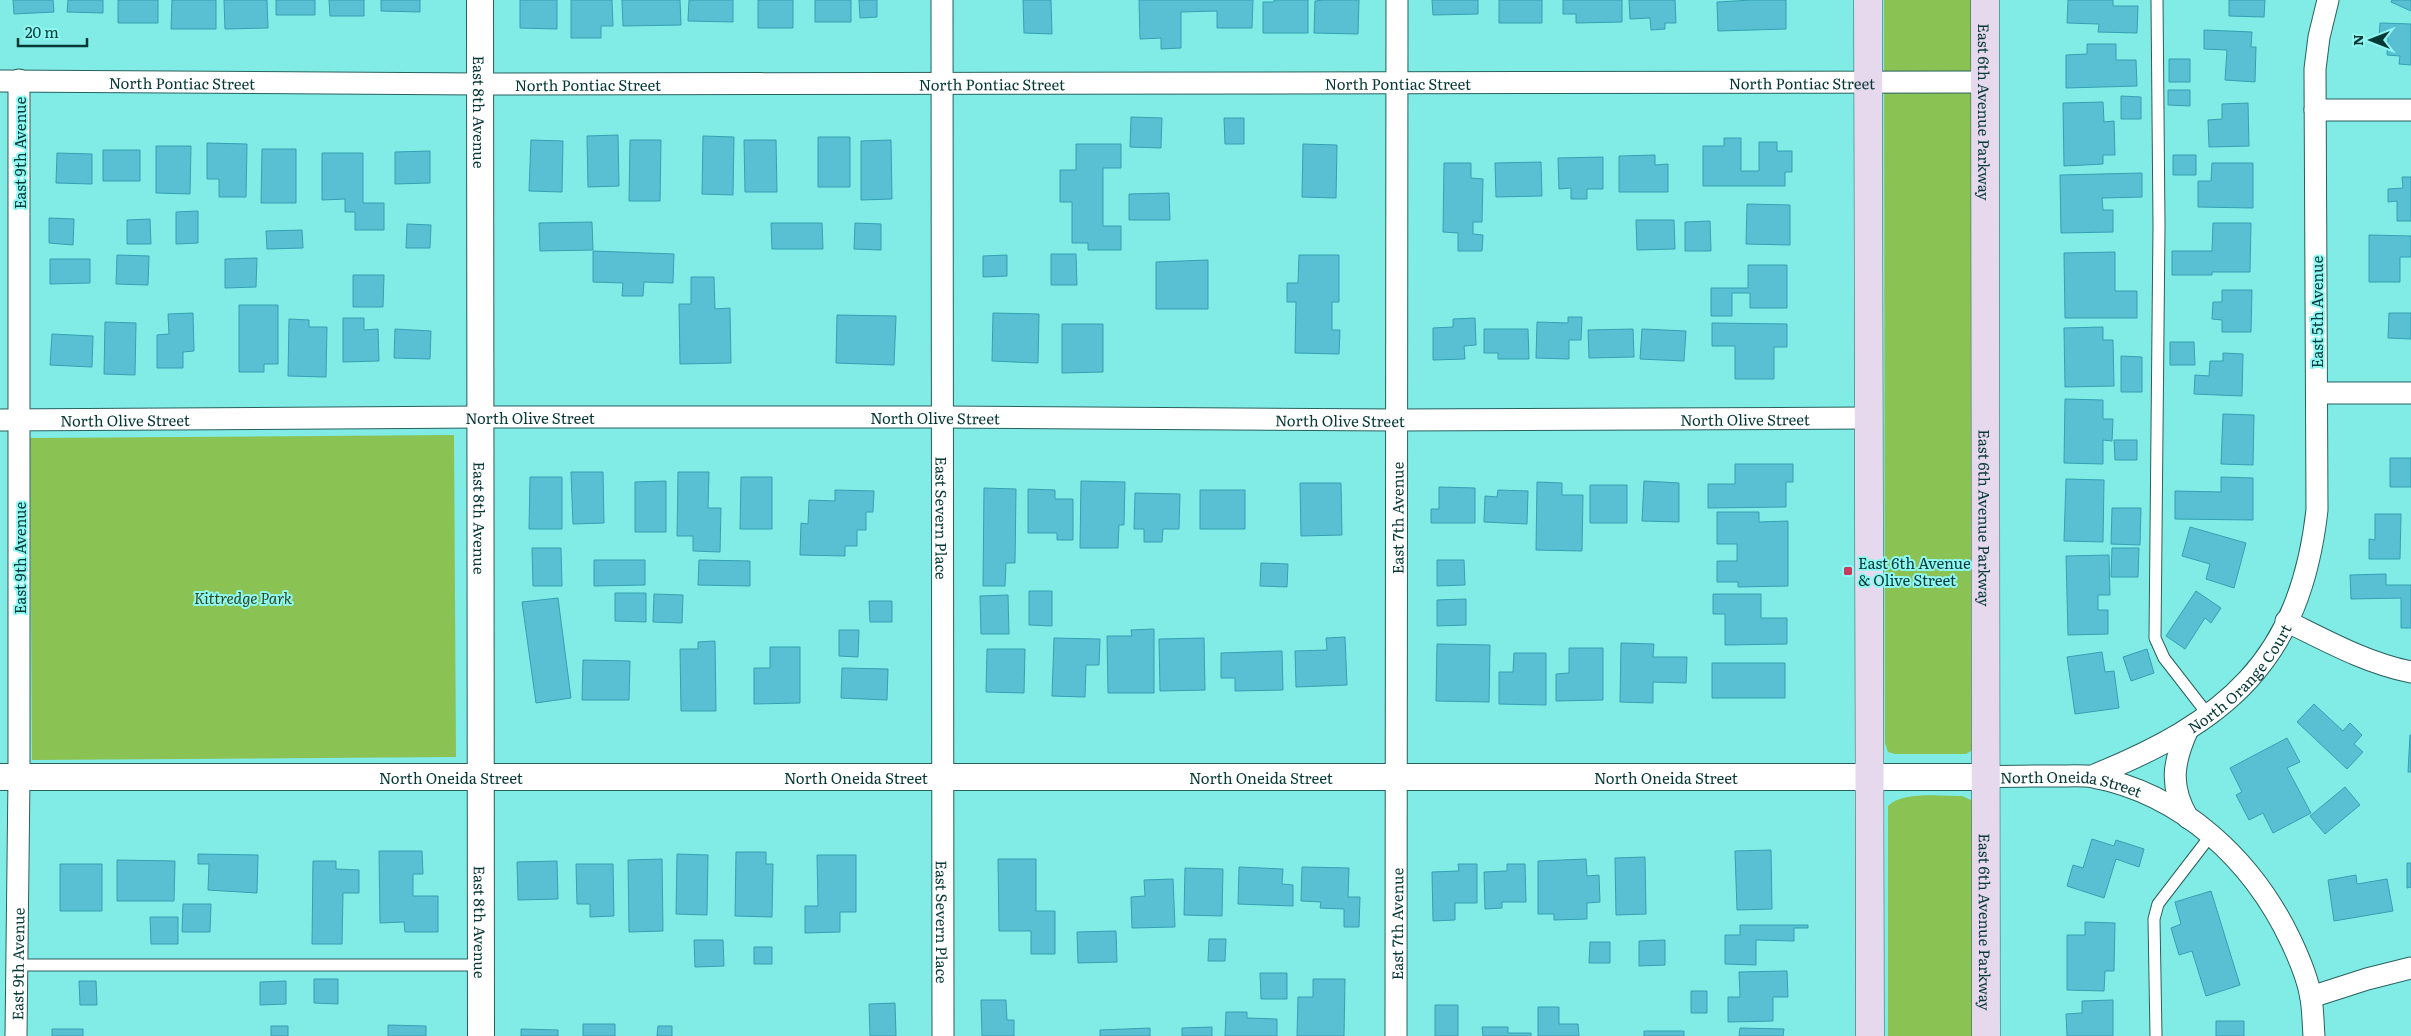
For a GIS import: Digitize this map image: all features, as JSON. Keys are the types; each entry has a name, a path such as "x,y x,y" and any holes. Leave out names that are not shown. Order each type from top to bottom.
{"main road":[{"path":"1868,0 1870,1036"},
{"name":"East 6th Avenue Parkway","path":"1985,0 1986,1036"}],"street":[{"name":"East 8th Avenue","path":"480,0 481,1036"},
{"name":"East Severn Place","path":"942,0 943,1036"},
{"name":"East 7th Avenue","path":"1396,1036 1397,0"},
{"name":"East 5th Avenue","path":"2286,621 2306,573 2317,510 2315,69 2319,37 2328,0"},
{"name":"North Pontiac Street","path":"9,80 480,84 1984,82"},
{"name":"East 9th Avenue","path":"9,80 10,777 16,965 16,1036"},
{"path":"2315,110 2411,110"},
{"path":"2317,393 2411,393"},
{"name":"North Olive Street","path":"9,420 481,417 942,417 1397,420 1869,418"},
{"name":"North Orange Court","path":"2092,776 2129,761 2188,730 2209,716 2247,683 2271,649 2286,621 2350,652 2375,662 2411,672"},
{"path":"2188,730 2179,748 2174,776 2179,802 2188,818"},
{"name":"North Oneida Street","path":"10,777 2092,776 2145,793 2188,818 2210,835 2246,869 2281,922 2298,958 2311,996"},
{"path":"2314,1036 2311,996 2367,978 2411,968"}],"lane":[{"path":"2157,0 2158,235 2155,638 2164,658 2209,716"},
{"path":"2156,1036 2154,919 2158,904 2210,835"},
{"path":"16,965 480,965"}],"green space":[{"path":"1884,0 1974,0 1975,744 1971,751 1966,754 1895,754 1888,752 1885,743"},
{"name":"Kittredge Park","path":"454,435 456,757 32,760 30,438"},
{"path":"1912,796 1962,796 1971,800 1975,808 1975,1036 1888,1036 1888,806 1894,801"}],"building":[{"path":"13,0 53,0 54,12 14,14"},
{"path":"68,0 103,0 103,13 67,12"},
{"path":"118,0 158,0 158,23 118,23"},
{"path":"172,0 216,0 216,29 171,29"},
{"path":"224,0 267,0 268,28 225,29"},
{"path":"276,0 315,0 315,15 276,15"},
{"path":"329,0 364,0 364,16 330,16"},
{"path":"381,0 420,0 420,12 381,11"},
{"path":"520,0 557,0 557,29 520,28"},
{"path":"571,0 612,0 613,26 601,26 601,38 571,38"},
{"path":"622,0 680,0 681,25 623,26"},
{"path":"689,0 733,0 733,22 688,21"},
{"path":"758,0 793,0 793,28 758,28"},
{"path":"815,0 851,0 851,22 815,22"},
{"path":"859,0 877,0 877,17 860,18"},
{"path":"1023,0 1051,0 1052,34 1024,33"},
{"path":"1139,0 1253,0 1252,28 1217,28 1217,11 1181,12 1181,48 1161,49 1161,38 1140,39"},
{"path":"1274,0 1308,0 1308,33 1263,33 1263,2 1274,2"},
{"path":"1359,0 1358,34 1314,33 1315,1"},
{"path":"1432,0 1478,0 1478,14 1433,15"},
{"path":"1499,0 1542,0 1542,23 1499,23"},
{"path":"1563,0 1622,0 1622,22 1576,23 1576,14 1563,14"},
{"path":"1629,0 1675,0 1676,23 1665,23 1665,29 1651,30 1650,18 1630,19"},
{"path":"1786,0 1786,29 1718,31 1717,2"},
{"path":"2068,0 2113,0 2113,6 2138,6 2137,33 2098,32 2099,24 2067,23"},
{"path":"2229,0 2265,0 2264,17 2229,16"},
{"path":"2392,0 2411,0 2411,11 2391,2"},
{"path":"2380,23 2411,24 2411,65 2399,64 2400,56 2387,55 2388,38 2379,38"},
{"path":"2204,30 2252,32 2251,47 2256,47 2255,82 2225,80 2227,50 2204,49"},
{"path":"2087,44 2116,44 2116,60 2136,60 2137,86 2066,88 2066,55 2087,54"},
{"path":"2169,59 2190,59 2190,82 2169,82"},
{"path":"2168,90 2190,90 2190,106 2168,105"},
{"path":"2121,96 2141,97 2141,119 2121,119"},
{"path":"2103,102 2104,122 2114,121 2115,155 2103,155 2103,164 2064,166 2063,103"},
{"path":"2248,103 2249,146 2209,147 2208,120 2222,119 2222,104"},
{"path":"1131,117 1162,118 1161,148 1130,147"},
{"path":"1224,118 1244,118 1244,144 1225,144"},
{"path":"618,135 619,186 588,187 587,136"},
{"path":"703,136 734,137 733,195 702,194"},
{"path":"818,137 850,137 850,187 818,187"},
{"path":"1724,138 1741,138 1741,171 1759,171 1759,142 1777,142 1777,151 1792,151 1792,172 1785,172 1785,186 1703,186 1703,146 1724,146"},
{"path":"531,140 563,141 562,192 529,191"},
{"path":"630,140 661,140 660,201 629,201"},
{"path":"744,140 776,140 777,192 745,192"},
{"path":"891,140 892,199 861,200 861,141"},
{"path":"207,143 247,144 246,197 219,197 219,179 207,179"},
{"path":"1076,144 1121,144 1121,168 1103,168 1103,226 1121,226 1121,250 1088,250 1088,243 1072,243 1072,202 1060,202 1060,170 1076,170"},
{"path":"1303,144 1337,145 1336,198 1302,197"},
{"path":"156,146 191,146 190,194 156,193"},
{"path":"262,149 296,149 296,203 261,203"},
{"path":"103,150 140,150 140,181 103,181"},
{"path":"430,151 430,183 395,184 395,152"},
{"path":"57,153 92,154 92,184 56,183"},
{"path":"322,153 363,153 363,203 384,203 384,230 355,230 355,212 345,212 345,199 322,200"},
{"path":"1655,155 1655,165 1668,164 1668,192 1619,192 1619,156"},
{"path":"2173,155 2196,155 2196,175 2173,175"},
{"path":"1603,157 1603,189 1587,189 1587,199 1571,199 1571,188 1559,189 1558,158"},
{"path":"1541,162 1542,196 1496,197 1495,163"},
{"path":"1444,163 1471,163 1471,178 1483,179 1482,222 1473,222 1473,234 1483,235 1482,251 1458,251 1458,233 1443,232"},
{"path":"2212,163 2253,163 2253,208 2198,207 2198,181 2211,181"},
{"path":"2142,173 2142,197 2102,198 2103,210 2113,210 2113,232 2061,233 2060,175"},
{"path":"2402,177 2411,177 2411,221 2397,221 2397,201 2388,202 2388,189 2403,188"},
{"path":"1169,193 1170,220 1129,220 1129,194"},
{"path":"1747,204 1790,205 1790,245 1746,244"},
{"path":"198,211 198,243 176,244 176,212"},
{"path":"49,218 74,219 73,245 49,243"},
{"path":"150,219 151,244 127,244 127,220"},
{"path":"1636,220 1674,220 1675,249 1637,250"},
{"path":"1710,221 1711,251 1685,251 1685,222"},
{"path":"592,222 593,250 540,251 539,223"},
{"path":"771,223 822,223 823,249 772,249"},
{"path":"855,223 881,224 881,250 854,249"},
{"path":"2213,223 2251,223 2250,272 2212,272 2212,275 2172,275 2172,251 2212,251"},
{"path":"407,224 431,225 430,248 406,248"},
{"path":"302,230 303,248 267,249 266,231"},
{"path":"2369,235 2411,236 2411,257 2400,257 2400,282 2369,282"},
{"path":"593,251 674,254 673,283 644,282 643,296 622,296 623,283 593,282"},
{"path":"2115,252 2115,291 2137,291 2137,318 2065,318 2064,253"},
{"path":"1051,254 1076,254 1077,285 1051,285"},
{"path":"117,255 149,256 148,285 116,284"},
{"path":"1007,255 1007,276 983,277 983,256"},
{"path":"1299,255 1339,255 1339,302 1332,302 1332,330 1340,330 1339,354 1295,353 1296,302 1287,302 1287,283 1298,283"},
{"path":"257,258 256,287 225,288 225,259"},
{"path":"50,259 90,259 90,283 50,284"},
{"path":"1208,260 1208,309 1156,309 1156,262"},
{"path":"1748,265 1787,265 1787,308 1750,308 1750,293 1732,293 1732,316 1711,316 1711,288 1748,288"},
{"path":"353,275 384,275 383,307 353,307"},
{"path":"691,277 714,277 715,309 730,308 731,363 680,364 679,304 691,304"},
{"path":"2222,290 2252,290 2251,332 2222,332 2222,320 2212,319 2213,302 2222,302"},
{"path":"239,305 278,305 278,364 264,364 264,372 239,372"},
{"path":"193,313 194,351 183,352 183,368 157,368 157,335 169,334 168,314"},
{"path":"993,313 1039,314 1038,363 992,361"},
{"path":"2389,313 2411,313 2411,339 2388,338"},
{"path":"837,315 896,316 894,365 836,363"},
{"path":"1568,317 1582,317 1581,340 1569,340 1569,359 1536,358 1537,322 1568,323"},
{"path":"343,318 364,318 364,330 378,329 379,361 343,362"},
{"path":"1475,318 1476,345 1464,346 1465,359 1433,360 1433,328 1453,327 1453,319"},
{"path":"289,319 309,320 309,327 327,327 326,377 288,376"},
{"path":"105,322 136,323 135,375 104,374"},
{"path":"1712,323 1787,324 1787,347 1774,347 1774,379 1735,379 1735,346 1712,346"},
{"path":"1062,324 1103,324 1103,372 1062,373"},
{"path":"2103,327 2103,340 2113,340 2114,386 2065,387 2064,328"},
{"path":"395,329 431,331 430,359 394,358"},
{"path":"1484,329 1528,329 1529,359 1498,359 1498,353 1484,353"},
{"path":"1633,329 1634,357 1589,358 1588,330"},
{"path":"1642,329 1686,331 1684,361 1640,359"},
{"path":"52,334 93,336 92,367 50,365"},
{"path":"2170,342 2194,342 2195,365 2170,365"},
{"path":"2223,353 2243,354 2242,396 2194,394 2195,375 2209,376 2210,361 2223,361"},
{"path":"2121,356 2142,357 2142,392 2121,392"},
{"path":"2065,399 2103,400 2103,419 2113,419 2112,441 2103,440 2103,464 2064,463"},
{"path":"2223,414 2254,415 2253,465 2221,464"},
{"path":"2114,440 2137,440 2137,460 2115,460"},
{"path":"2390,458 2411,458 2411,487 2390,487"},
{"path":"1735,464 1793,464 1793,482 1786,482 1786,507 1708,508 1708,484 1735,484"},
{"path":"571,472 603,472 604,523 573,524"},
{"path":"678,472 709,472 708,508 721,508 720,552 693,551 693,536 677,536"},
{"path":"530,477 562,477 562,529 529,529"},
{"path":"741,477 772,477 772,529 740,529"},
{"path":"2221,477 2253,478 2253,520 2175,519 2175,491 2221,492"},
{"path":"2066,479 2104,480 2103,542 2064,541"},
{"path":"666,481 666,532 635,532 635,482"},
{"path":"1081,481 1125,482 1124,525 1119,525 1118,548 1080,548"},
{"path":"1644,481 1679,483 1679,522 1642,521"},
{"path":"1537,482 1562,483 1562,495 1583,495 1582,551 1536,550"},
{"path":"1300,483 1341,483 1342,535 1301,536"},
{"path":"1590,485 1627,485 1627,523 1590,523"},
{"path":"1439,487 1475,488 1475,523 1431,523 1431,509 1439,509"},
{"path":"984,488 1016,489 1015,563 1006,563 1005,586 983,586"},
{"path":"1028,489 1055,490 1055,499 1073,499 1073,540 1057,540 1057,533 1028,533"},
{"path":"835,490 874,491 873,512 866,512 866,530 857,530 857,546 845,546 845,556 800,555 801,523 808,524 809,500 835,501"},
{"path":"1200,490 1245,490 1245,529 1200,529"},
{"path":"1498,490 1528,491 1527,524 1484,522 1485,496 1497,497"},
{"path":"1135,493 1180,494 1179,529 1163,529 1162,542 1144,542 1144,529 1134,529"},
{"path":"2112,508 2141,508 2140,545 2111,544"},
{"path":"1717,512 1759,512 1759,522 1788,521 1788,586 1738,587 1738,582 1717,582 1717,561 1737,561 1737,544 1717,544"},
{"path":"2375,514 2401,514 2400,559 2369,559 2369,539 2375,540"},
{"path":"2190,527 2246,543 2234,588 2206,579 2210,564 2182,556"},
{"path":"532,548 561,548 562,586 533,586"},
{"path":"2112,548 2139,548 2138,577 2111,577"},
{"path":"2109,555 2110,595 2098,595 2098,610 2108,610 2108,634 2068,635 2066,556"},
{"path":"594,560 645,560 645,585 594,586"},
{"path":"699,560 750,561 750,586 698,585"},
{"path":"1437,560 1464,560 1465,585 1437,586"},
{"path":"1261,563 1288,564 1287,587 1260,586"},
{"path":"2386,574 2386,585 2411,585 2411,628 2401,628 2401,598 2351,599 2350,575"},
{"path":"1029,591 1052,591 1052,626 1029,625"},
{"path":"2196,591 2221,608 2211,623 2205,618 2185,649 2166,636"},
{"path":"615,593 646,593 646,622 615,621"},
{"path":"654,594 683,595 682,623 653,622"},
{"path":"1713,594 1761,594 1761,618 1787,618 1787,644 1725,645 1725,614 1713,614"},
{"path":"1008,595 1009,634 981,634 980,596"},
{"path":"558,598 571,698 536,703 522,602"},
{"path":"1466,599 1466,625 1437,626 1437,600"},
{"path":"869,601 892,601 892,622 870,622"},
{"path":"1154,629 1154,693 1108,693 1107,636 1132,636 1131,630"},
{"path":"839,630 859,630 858,657 839,656"},
{"path":"1345,637 1347,685 1296,687 1295,651 1327,650 1326,638"},
{"path":"1054,638 1100,639 1099,665 1086,665 1085,697 1052,696"},
{"path":"1204,638 1205,690 1160,691 1159,639"},
{"path":"715,641 716,711 681,711 680,649 698,649 698,642"},
{"path":"1621,643 1654,644 1653,657 1687,657 1686,683 1653,682 1653,703 1620,702"},
{"path":"1437,644 1490,645 1489,702 1436,701"},
{"path":"770,647 800,647 800,703 754,704 754,668 770,668"},
{"path":"1569,648 1603,648 1603,700 1556,701 1556,674 1569,673"},
{"path":"987,649 1025,649 1024,693 986,692"},
{"path":"2147,649 2154,673 2131,681 2123,657"},
{"path":"1282,651 1283,690 1235,691 1235,678 1221,678 1221,653"},
{"path":"2102,652 2105,672 2114,671 2119,708 2075,714 2067,657"},
{"path":"1514,653 1546,653 1546,705 1499,704 1499,672 1513,672"},
{"path":"583,660 630,661 629,700 582,700"},
{"path":"1712,663 1785,663 1785,698 1712,698"},
{"path":"842,668 888,669 887,700 841,698"},
{"path":"2314,704 2343,731 2350,723 2362,735 2354,744 2363,752 2347,769 2297,722"},
{"path":"2410,735 2411,772 2408,772"},
{"path":"2287,738 2300,762 2287,768 2311,813 2273,833 2263,813 2249,820 2236,795 2242,792 2230,768"},
{"path":"2345,787 2360,805 2325,834 2310,816"},
{"path":"2092,839 2114,846 2116,840 2144,849 2139,867 2116,859 2104,898 2067,886 2073,865 2083,868"},
{"path":"1771,850 1772,909 1737,910 1735,851"},
{"path":"379,851 422,851 423,874 413,874 413,896 438,896 438,932 405,932 404,922 380,923"},
{"path":"736,852 766,852 766,864 773,864 772,917 735,916"},
{"path":"198,854 258,855 257,893 208,890 209,864 198,864"},
{"path":"677,854 708,855 707,915 676,914"},
{"path":"817,855 856,855 856,912 840,912 840,932 805,933 805,906 818,906"},
{"path":"1645,857 1646,914 1616,915 1615,858"},
{"path":"662,859 663,931 629,932 628,860"},
{"path":"998,859 1036,859 1036,911 1055,911 1055,954 1031,954 1031,931 999,931"},
{"path":"1586,859 1587,876 1599,875 1600,902 1587,903 1587,919 1554,920 1554,914 1538,914 1538,861"},
{"path":"117,860 175,861 174,901 117,901"},
{"path":"313,861 336,861 336,869 359,870 359,893 343,893 342,944 312,944"},
{"path":"557,861 558,899 518,900 517,862"},
{"path":"2407,863 2411,863 2411,887 2407,888"},
{"path":"60,864 102,864 102,911 60,911"},
{"path":"576,864 613,864 614,916 590,917 590,904 577,904"},
{"path":"1458,864 1477,864 1477,903 1455,903 1455,920 1433,921 1432,872 1459,871"},
{"path":"1507,864 1525,864 1526,902 1502,902 1502,908 1485,909 1484,872 1507,871"},
{"path":"1239,867 1283,869 1282,884 1293,885 1293,906 1238,904"},
{"path":"1302,867 1349,868 1348,897 1360,897 1359,927 1344,927 1344,909 1320,908 1321,902 1301,901"},
{"path":"1185,868 1223,869 1222,916 1184,915"},
{"path":"2356,875 2357,884 2387,879 2393,911 2334,921 2328,880"},
{"path":"1173,879 1175,927 1132,928 1131,897 1145,896 1144,880"},
{"path":"2211,891 2240,985 2206,996 2192,951 2179,955 2171,928 2181,924 2175,902"},
{"path":"183,904 211,904 210,932 182,932"},
{"path":"150,917 178,917 178,944 151,944"},
{"path":"2085,922 2115,923 2114,971 2105,971 2104,991 2067,990 2067,935 2085,935"},
{"path":"1740,925 1808,925 1808,928 1794,928 1794,941 1756,940 1756,965 1725,964 1725,935 1740,935"},
{"path":"1116,931 1117,962 1078,963 1077,932"},
{"path":"1209,939 1226,939 1225,961 1208,961"},
{"path":"694,940 723,940 724,966 695,967"},
{"path":"1665,940 1665,965 1639,966 1639,941"},
{"path":"1590,942 1610,942 1610,963 1589,963"},
{"path":"754,947 772,947 772,964 754,964"},
{"path":"1787,971 1788,997 1773,997 1773,1021 1728,1022 1728,997 1740,997 1739,972"},
{"path":"1260,973 1287,973 1287,999 1261,999"},
{"path":"314,979 338,979 338,1004 314,1003"},
{"path":"1313,979 1345,979 1344,1036 1297,1036 1298,997 1313,997"},
{"path":"79,981 96,981 97,1005 80,1005"},
{"path":"286,981 286,1004 260,1005 260,982"},
{"path":"1691,991 1707,991 1707,1013 1691,1013"},
{"path":"981,1000 1006,1000 1007,1020 1014,1020 1014,1036 982,1036"},
{"path":"2113,1000 2113,1036 2067,1036 2066,1014 2082,1013 2082,1001"},
{"path":"895,1003 896,1036 870,1036 869,1004"},
{"path":"1435,1005 1458,1005 1458,1036 1435,1036"},
{"path":"1538,1007 1559,1007 1559,1024 1578,1024 1579,1036 1538,1036"},
{"path":"1226,1012 1247,1012 1247,1018 1277,1019 1277,1036 1225,1036"},
{"path":"2216,1021 2244,1021 2244,1036 2216,1036"},
{"path":"583,1024 615,1024 615,1036 583,1036"},
{"path":"388,1025 426,1026 426,1036 388,1036"},
{"path":"271,1026 288,1026 288,1036 271,1036"},
{"path":"658,1026 672,1026 672,1036 657,1036"},
{"path":"1212,1027 1212,1036 1182,1036 1182,1028"},
{"path":"1482,1027 1508,1027 1508,1033 1531,1033 1531,1036 1483,1036"},
{"path":"1150,1028 1150,1036 1100,1036 1100,1030"},
{"path":"1740,1028 1784,1029 1783,1036 1739,1036"},
{"path":"52,1029 83,1029 83,1036 52,1036"},
{"path":"521,1029 558,1030 558,1036 521,1036"},
{"path":"1644,1031 1684,1031 1684,1036 1644,1036"}],"place":[{"name":"East 6th Avenue & Olive Street","path":"1848,571"}]}
